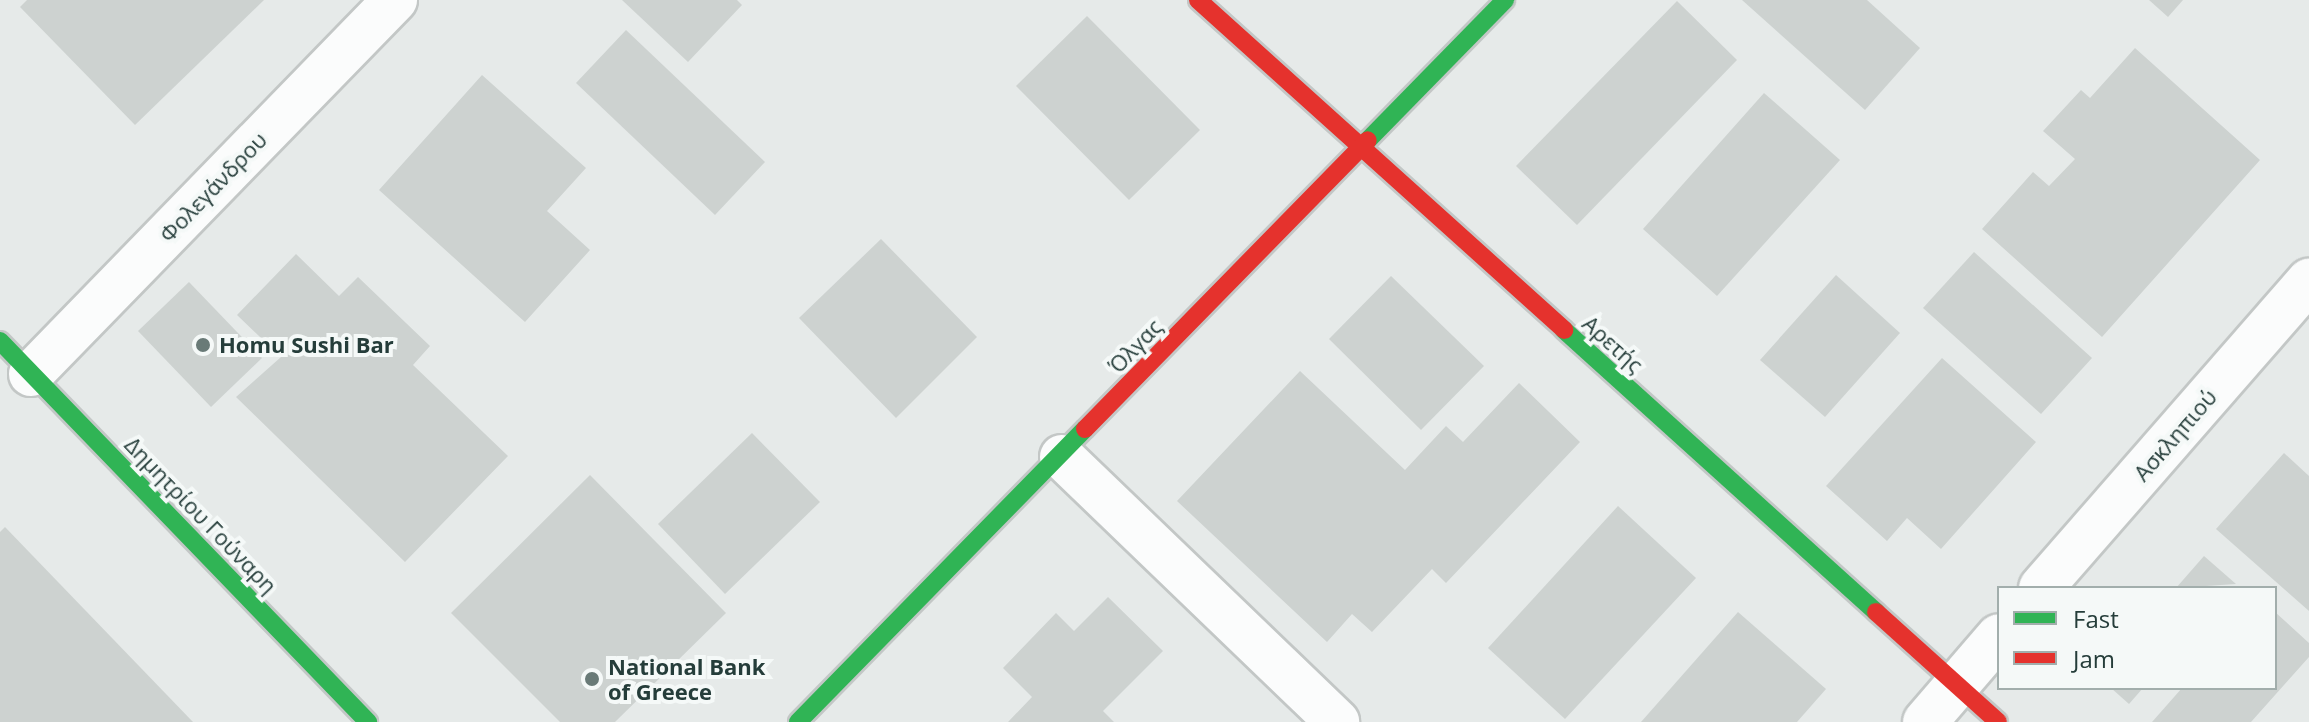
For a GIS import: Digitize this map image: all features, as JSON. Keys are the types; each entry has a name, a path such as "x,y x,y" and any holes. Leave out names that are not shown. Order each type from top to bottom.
{"street":[{"name":"Φολεγάνδρου","path":"31,374 395,0"},
{"name":"Αρετής","path":"1198,0 1998,722"},
{"name":"Όλγας","path":"798,722 1062,457 1358,147 1505,0"},
{"name":"Ασκληπιού","path":"2043,586 2309,281"},
{"name":"Δημητρίου Γούναρη","path":"0,341 368,722"},
{"path":"1062,457 1337,722"},
{"path":"1925,722 1997,638"}],"building":[{"path":"27,0 264,0 135,125 20,7"},
{"path":"622,0 737,0 742,5 688,62"},
{"path":"1742,0 1867,0 1920,48 1865,110"},
{"path":"2149,0 2183,0 2168,17"},
{"path":"1677,1 1737,60 1577,225 1516,166"},
{"path":"1087,16 1200,130 1129,200 1016,86"},
{"path":"626,30 765,162 715,215 576,83"},
{"path":"2135,48 2260,160 2102,337 1982,229 2033,172 2049,186 2075,159 2043,131 2081,90 2090,98"},
{"path":"482,75 586,168 547,211 590,250 525,322 379,190"},
{"path":"1764,93 1840,160 1717,296 1643,229"},
{"path":"881,239 977,337 896,418 799,318"},
{"path":"1974,252 2092,358 2041,414 1923,308"},
{"path":"296,254 339,296 358,277 430,346 413,365 508,456 405,562 236,397 281,357 237,315"},
{"path":"1836,275 1900,333 1825,417 1760,360"},
{"path":"1391,276 1484,366 1421,430 1329,339"},
{"path":"189,282 262,358 211,407 138,331"},
{"path":"1942,358 2036,442 1941,549 1907,518 1887,541 1826,486"},
{"path":"1300,371 1405,470 1446,426 1463,442 1519,383 1580,442 1446,583 1432,569 1372,632 1352,614 1327,642 1177,501"},
{"path":"752,433 820,502 725,594 658,524"},
{"path":"2284,453 2309,476 2309,611 2216,529"},
{"path":"590,475 726,613 615,722 560,722 451,613"},
{"path":"1618,506 1696,578 1565,719 1488,648"},
{"path":"5,527 193,722 0,722 0,532"},
{"path":"2204,556 2236,584 2206,586 2178,586"},
{"path":"1108,597 1163,651 1103,711 1114,722 1008,722 1032,697 1003,668 1056,613 1074,631"},
{"path":"1738,612 1826,689 1797,722 1641,722"},
{"path":"2277,614 2309,643 2309,657 2251,722 2152,722 2180,690 2277,690"},
{"path":"2113,690 2141,690 2129,704"}],"traffic: fast":[{"path":"1368,140 1505,0"},
{"path":"1564,330 1876,612"},
{"path":"0,341 368,722"},
{"path":"798,722 1085,429"}],"traffic: jam":[{"path":"1198,0 1564,330"},
{"path":"1085,429 1368,140"},
{"path":"1876,612 1998,722"}],"place":[{"name":"Homu Sushi Bar","path":"203,345"},
{"name":"National Bank of Greece","path":"592,679"}]}
